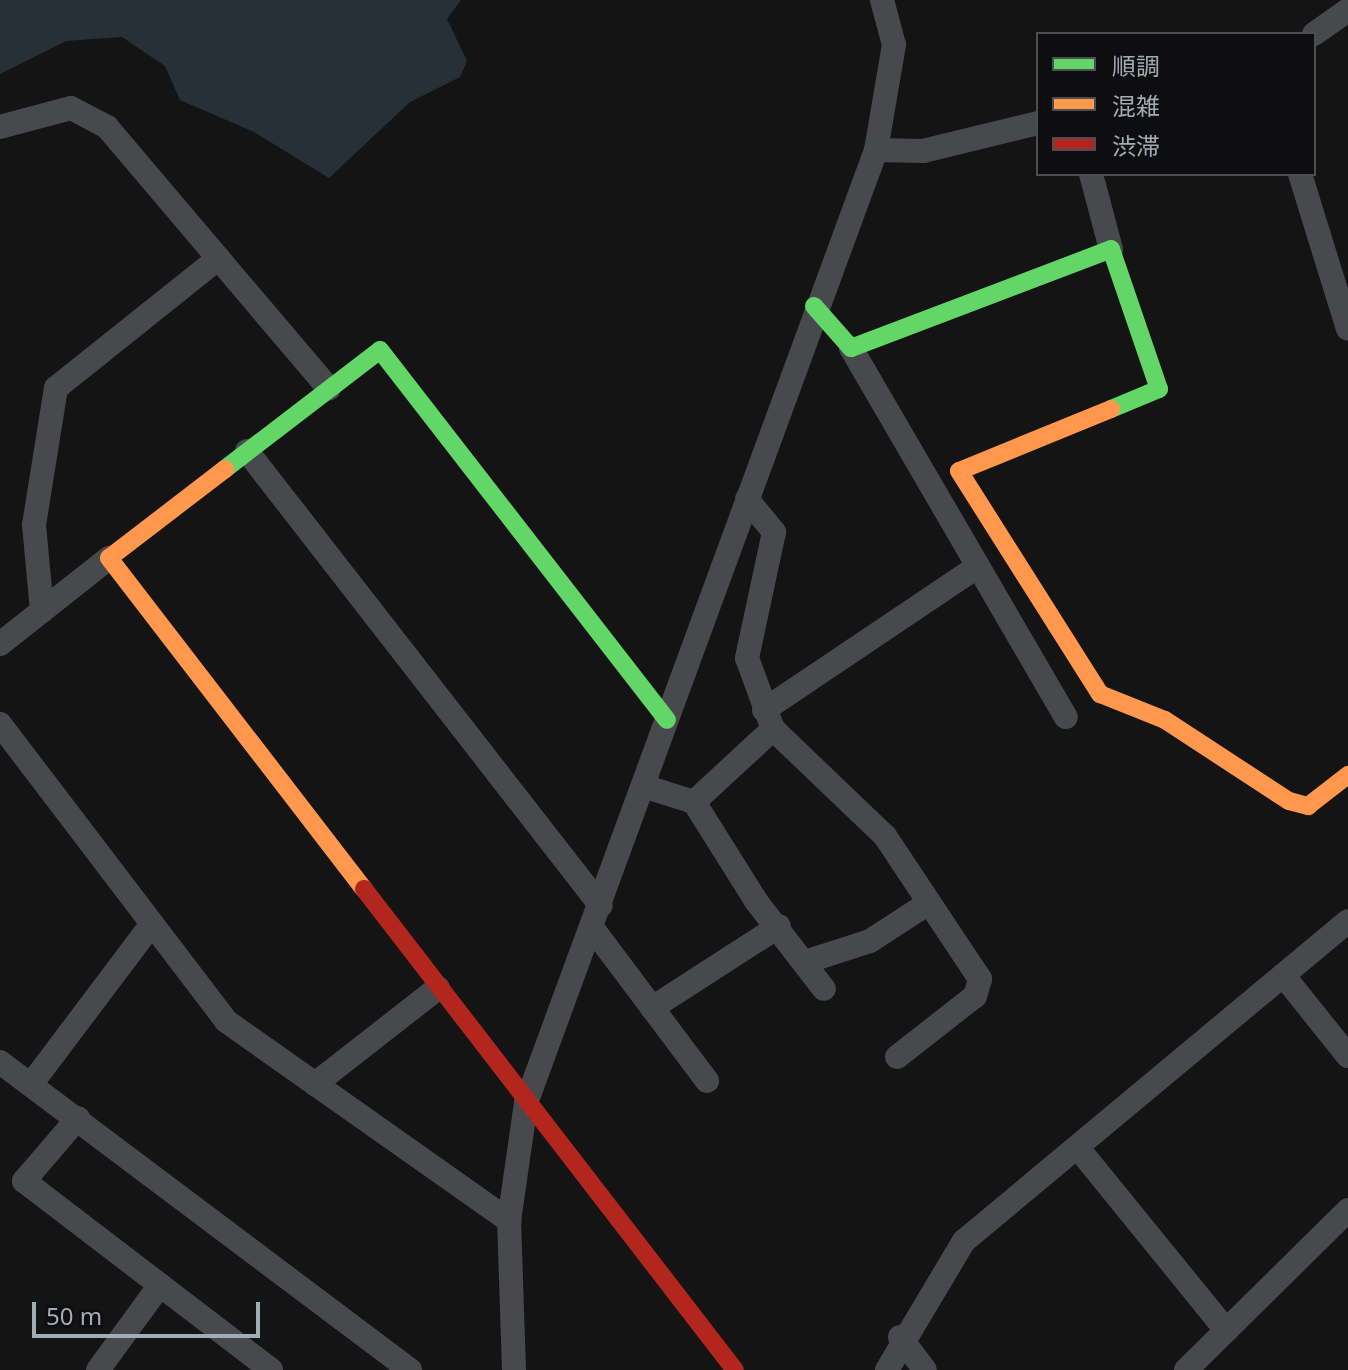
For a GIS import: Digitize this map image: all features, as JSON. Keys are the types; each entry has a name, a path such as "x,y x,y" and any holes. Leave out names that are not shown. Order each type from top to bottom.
{"street":[{"path":"514,1370 509,1221 526,1103 597,917 814,306 876,150 894,45 882,0"},
{"path":"1316,33 1348,10"},
{"path":"0,127 71,108 107,127 329,389"},
{"path":"876,150 923,151 1036,123"},
{"path":"1092,176 1111,249 1159,389 959,471 1100,694 1165,720 1289,801 1308,806 1348,775"},
{"path":"1301,176 1348,329"},
{"path":"851,348 1111,249"},
{"path":"42,611 34,525 56,388 219,258"},
{"path":"814,306 851,348 1066,717"},
{"path":"0,644 380,350 667,720"},
{"path":"247,451 597,917 652,1008 707,1081"},
{"path":"747,499 774,532 747,658 768,720 885,836 981,989 897,1057"},
{"path":"109,558 526,1103 735,1370"},
{"path":"694,802 768,720 978,566"},
{"path":"0,724 226,1021 509,1221"},
{"path":"643,786 694,802 824,989"},
{"path":"805,962 870,941 927,904"},
{"path":"887,1370 900,1337 964,1241 1348,921"},
{"path":"32,1083 152,924"},
{"path":"652,1008 779,926"},
{"path":"1283,975 1348,1056"},
{"path":"315,1084 438,988"},
{"path":"0,1062 32,1083 410,1370"},
{"path":"78,1118 24,1181 271,1370"},
{"path":"1078,1148 1226,1330"},
{"path":"1186,1370 1348,1210"},
{"path":"98,1370 160,1285"},
{"path":"900,1337 925,1370"}],"shaded area":[{"path":"0,0 461,0 447,19 467,61 460,77 410,102 329,178 254,132 180,100 165,66 122,37 66,41 0,74"}],"traffic: fast":[{"path":"814,306 851,348 1111,249 1159,389 1111,409"},
{"path":"225,469 380,350 667,720"}],"traffic: slow":[{"path":"1111,409 959,471 1100,694 1165,720 1289,801 1308,806 1348,775"},
{"path":"225,469 109,558 364,889"}],"traffic: jam":[{"path":"364,889 735,1370"}]}
